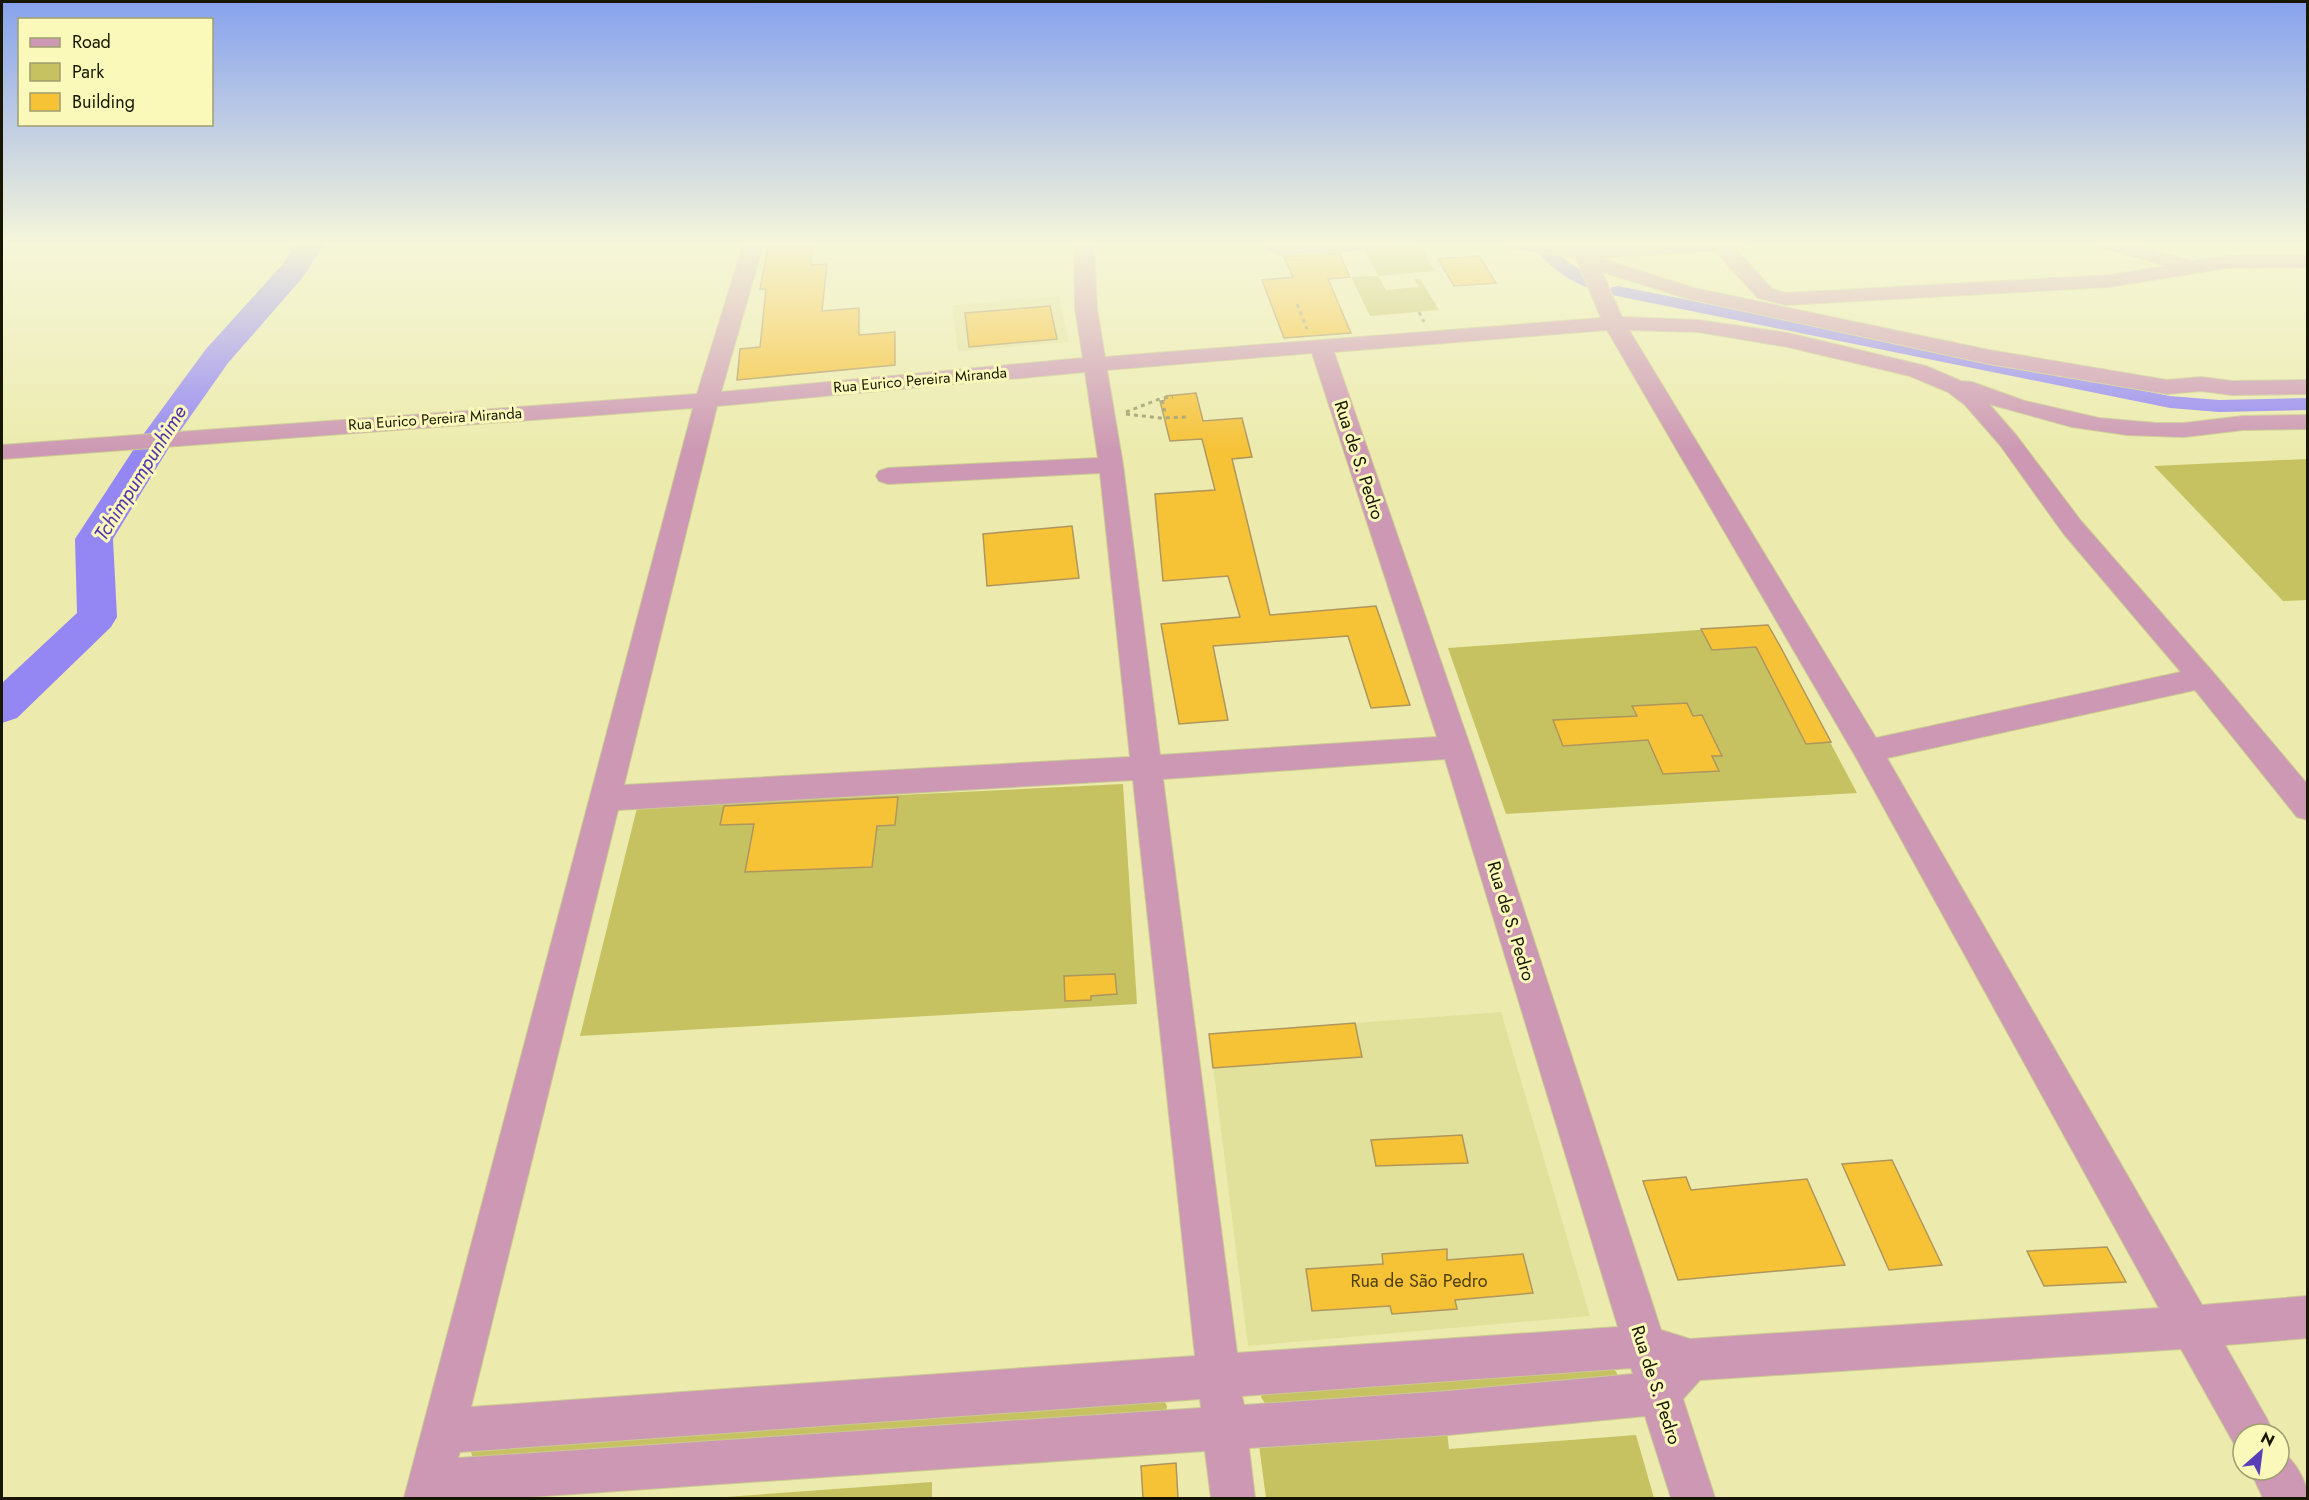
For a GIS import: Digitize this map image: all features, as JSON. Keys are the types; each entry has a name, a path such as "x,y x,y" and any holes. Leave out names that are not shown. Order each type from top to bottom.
{"street":[{"path":"733,312 706,400 428,1490 1225,1428 1448,1413 1659,1394 1689,1360"},
{"path":"1086,312 1111,465 1233,1498"},
{"path":"1609,312 1868,750 2245,1422"},
{"path":"1778,312 1989,357 2167,387 2201,384 2232,388 2307,387"},
{"name":"Rua Eurico Pereira Miranda","path":"2,452 706,400 1095,364 1614,323 1698,326 1788,340 1918,371 1941,379"},
{"name":"Rua de S. Pedro","path":"1317,347 1455,747 1693,1498"},
{"path":"1941,379 2016,406 2086,423 2132,429 2185,430 2234,424 2307,422"},
{"path":"1941,379 1973,400 2008,440 2072,527 2202,678 2307,807"},
{"path":"888,476 1111,465"},
{"path":"1868,750 2202,678"},
{"path":"606,798 1145,768 1455,747"},
{"path":"443,1431 1643,1346 1689,1360 2194,1327 2307,1317"},
{"path":"2278,1482 2287,1498"}],"path":[{"path":"1301,312 1317,347"},
{"path":"1173,398 1162,398 1123,414 1160,418 1186,417"},
{"path":"1162,398 1164,410 1166,410"}],"shaded area":[{"path":"953,312 1062,312 1069,342 958,351"},
{"path":"1501,1012 1590,1316 1248,1346 1209,1034"}],"green space":[{"path":"1368,312 1416,312 1370,316"},
{"path":"2307,459 2307,600 2283,601 2154,466"},
{"path":"1768,625 1857,793 1506,814 1448,648"},
{"path":"1123,784 1137,1004 580,1036 637,808"},
{"path":"1612,1367 1617,1373 1617,1380 1266,1405 1261,1397 1264,1389"},
{"path":"1164,1400 1167,1406 1166,1413 473,1460 471,1452 477,1444"},
{"path":"1447,1431 1449,1449 1636,1435 1654,1498 1266,1498 1259,1445"},
{"path":"932,1482 932,1498 712,1498"}],"building":[{"path":"764,312 859,312 859,335 895,332 895,365 737,380 740,349 760,347"},
{"path":"1051,312 1057,339 969,347 965,313"},
{"path":"1274,312 1342,312 1351,333 1284,338"},
{"path":"1196,393 1203,421 1242,418 1252,457 1232,459 1270,615 1376,606 1410,705 1371,708 1348,636 1213,646 1228,720 1179,724 1161,624 1240,617 1228,576 1163,581 1155,494 1215,490 1202,439 1170,441 1160,401 1164,401 1166,396"},
{"path":"1072,526 1079,578 987,586 983,534"},
{"path":"1768,625 1831,742 1806,744 1756,647 1712,650 1701,629"},
{"path":"1687,703 1693,716 1702,715 1722,756 1712,756 1719,771 1663,774 1648,740 1563,746 1553,720 1637,716 1632,706"},
{"path":"898,797 895,825 877,826 872,867 745,872 754,824 720,825 724,806"},
{"path":"1115,974 1117,994 1091,996 1091,1000 1065,1001 1064,976"},
{"path":"1355,1023 1362,1057 1213,1068 1209,1034"},
{"path":"1462,1135 1468,1163 1376,1166 1371,1140"},
{"path":"1892,1160 1942,1265 1889,1270 1842,1164"},
{"path":"1686,1177 1691,1190 1807,1179 1845,1265 1678,1280 1643,1181"},
{"path":"2107,1247 2126,1282 2044,1286 2027,1251"},
{"path":"1447,1249 1447,1260 1523,1254 1533,1293 1455,1300 1457,1309 1392,1314 1390,1306 1312,1311 1306,1269 1383,1264 1382,1254"},
{"path":"1176,1463 1178,1498 1143,1498 1141,1466"}],"waterway":[{"name":"Tchimpumpunhime","path":"2,707 97,617 94,539 157,439 217,356 256,312"},
{"path":"1722,312 2170,402 2219,406 2308,404"}]}
